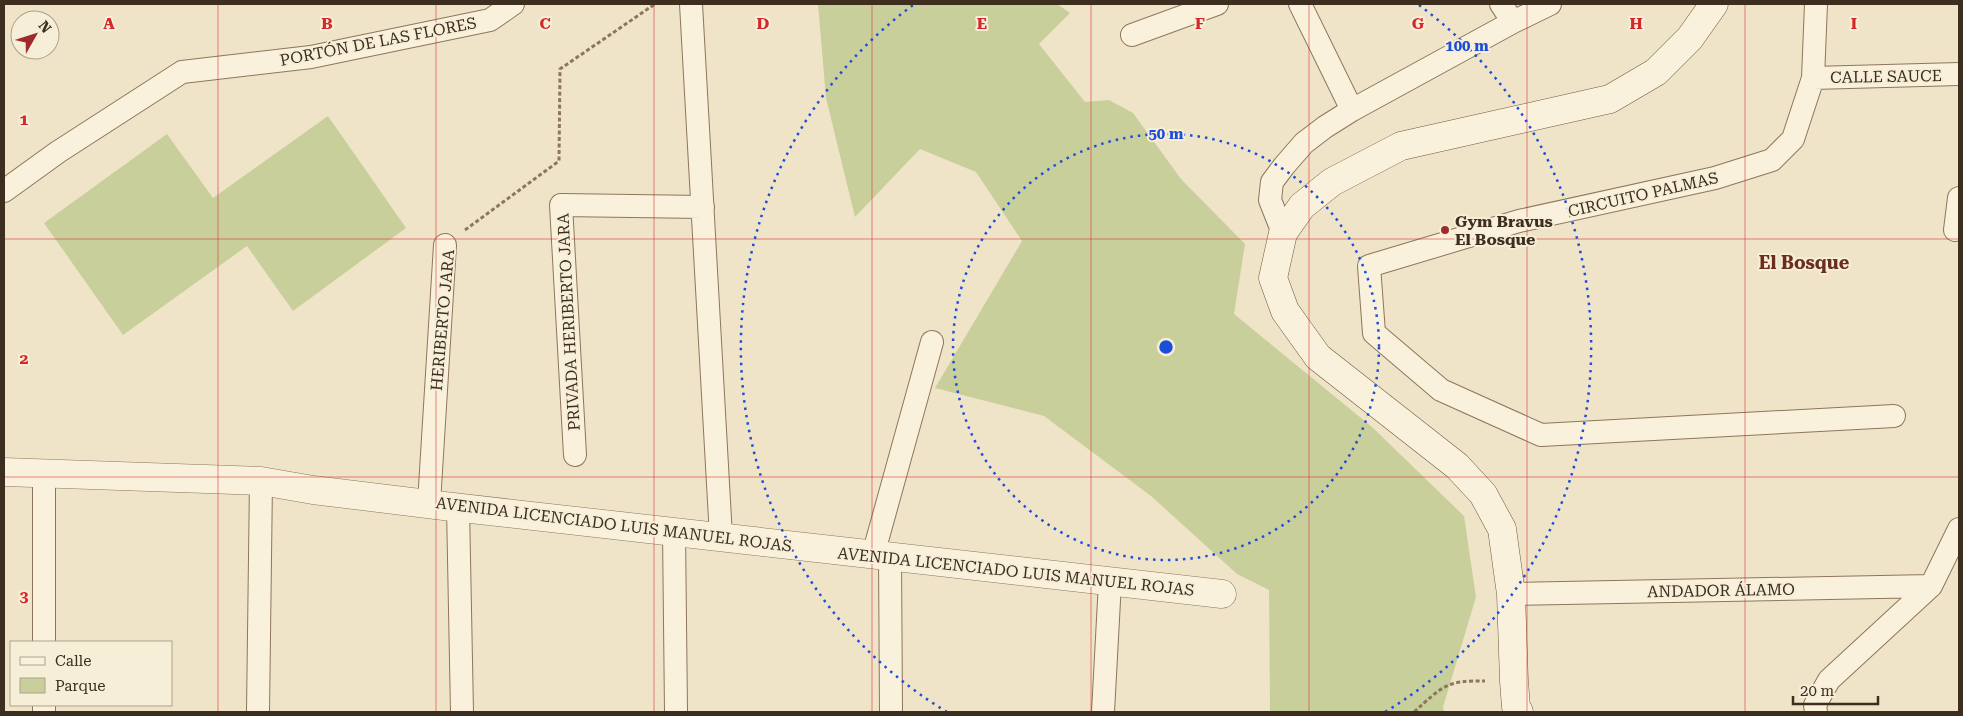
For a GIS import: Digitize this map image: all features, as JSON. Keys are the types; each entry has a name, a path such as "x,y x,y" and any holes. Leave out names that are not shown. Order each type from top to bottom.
{"street":[{"name":"PORTÓN DE LAS FLORES","path":"4,191 58,152 182,72 312,57 490,20 513,4"},
{"path":"692,4 721,537"},
{"path":"1132,34 1217,4"},
{"path":"1300,4 1352,110"},
{"path":"1283,234 1270,200 1272,182 1304,143 1352,110 1507,13 1550,4"},
{"path":"1519,712 1516,707 1514,681 1511,594 1502,529 1483,494 1457,466 1318,358 1285,311 1273,278 1283,234 1302,206 1332,182 1401,146 1610,99 1656,72 1690,38 1714,4"},
{"name":"CIRCUITO PALMAS","path":"1816,4 1813,78 1794,139 1772,160 1715,178 1519,221 1369,266 1374,332 1441,390 1541,435 1894,416"},
{"name":"CALLE SAUCE","path":"1813,78 1959,74"},
{"path":"1955,230 1959,198"},
{"name":"PRIVADA HERIBERTO JARA","path":"575,455 561,205 703,207"},
{"name":"HERIBERTO JARA","path":"429,503 445,245"},
{"path":"891,712 882,556 932,342"},
{"name":"AVENIDA LICENCIADO LUIS MANUEL ROJAS","path":"4,472 261,481 313,490 1222,594"},
{"path":"44,473 44,641"},
{"path":"258,712 261,481"},
{"path":"458,507 462,712"},
{"path":"674,532 676,712"},
{"path":"1816,712 1815,706 1829,680 1931,586 1957,540"},
{"path":"1103,712 1110,582"},
{"name":"ANDADOR ÁLAMO","path":"1511,594 1931,586"}],"path":[{"name":"HERIBERTO JARA","path":"445,245 559,161 560,69 655,4"},
{"path":"1414,712 1442,687 1462,680 1514,681"}],"green space":[{"path":"818,4 1057,4 1070,13 1039,44 1085,102 1109,100 1133,113 1181,179 1245,244 1234,314 1372,427 1464,516 1476,597 1443,707 1444,712 1270,712 1269,590 1237,574 1151,496 1044,416 935,388 1022,241 976,172 920,149 855,217 826,98"},
{"path":"328,116 406,228 293,311 247,246 123,335 44,223 167,134 213,198"}],"place":[{"name":"Gym Bravus El Bosque","path":"1445,230"}],"district":[{"name":"El Bosque","path":"1804,263"}]}
